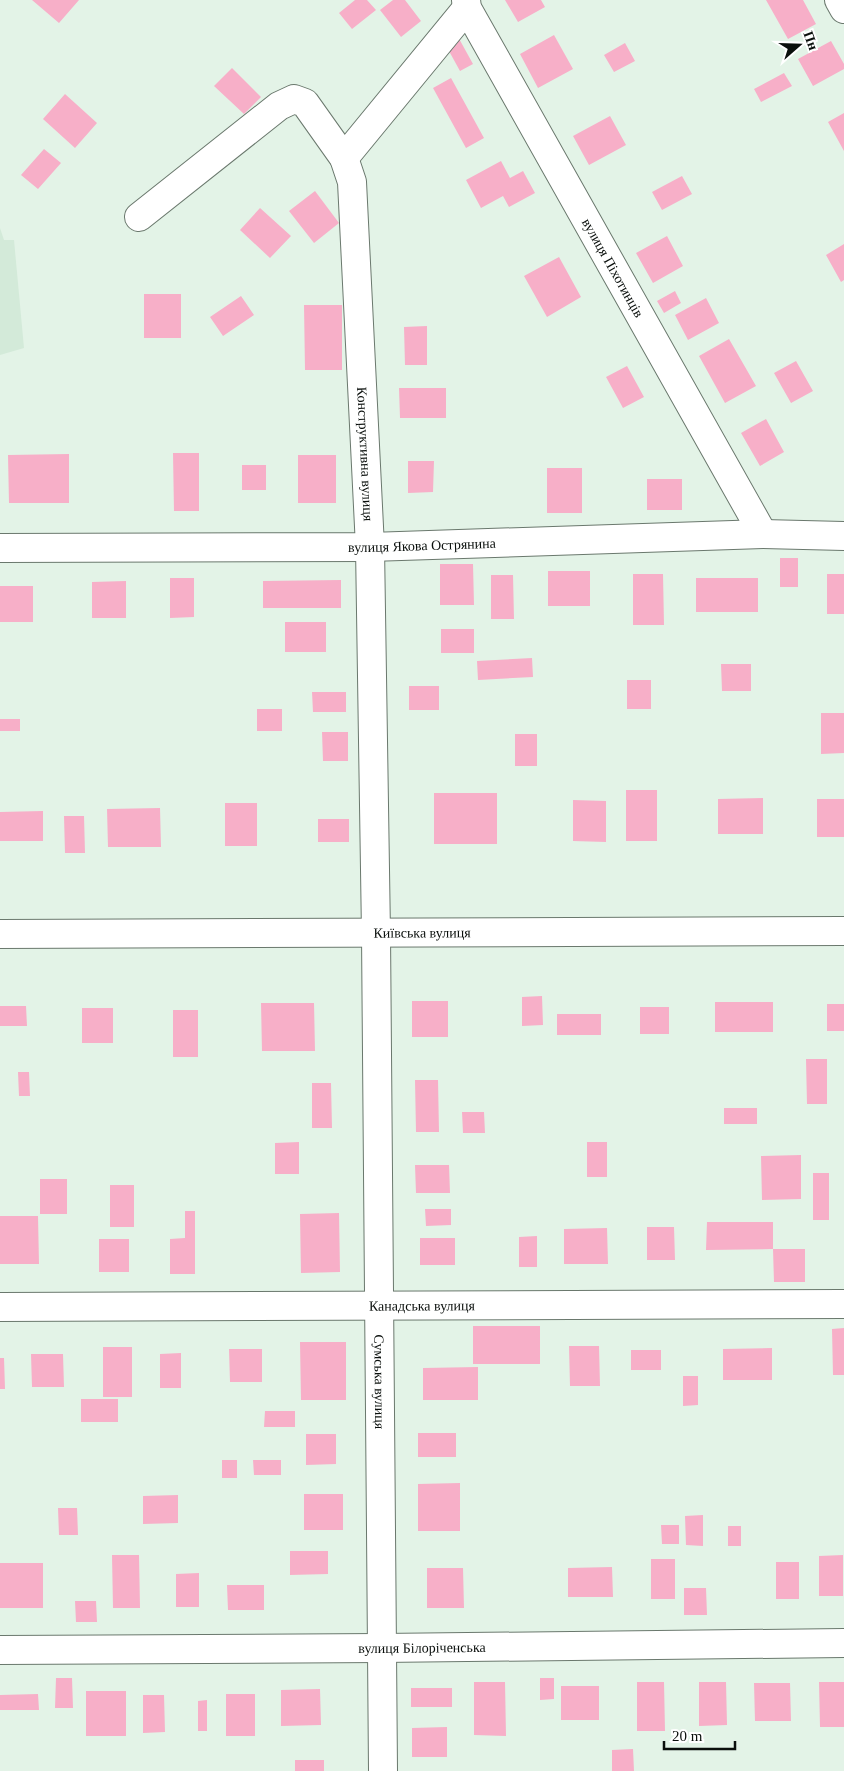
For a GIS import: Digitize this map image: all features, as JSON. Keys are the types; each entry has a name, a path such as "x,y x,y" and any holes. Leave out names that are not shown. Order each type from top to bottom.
{"main road":[{"path":"839,0 844,9"},
{"path":"344,158 466,4"},
{"name":"вулиця Піхотинців","path":"466,4 763,534"},
{"name":"Конструктивна вулиця","path":"138,217 279,106 294,99 304,103 344,158 352,182 370,547 376,934"},
{"name":"вулиця Якова Острянина","path":"0,548 370,547 763,534 844,536"},
{"name":"Київська вулиця","path":"0,934 376,934 844,930"},
{"name":"Сумська вулиця","path":"376,934 382,1771"},
{"name":"Канадська вулиця","path":"0,1307 844,1304"},
{"name":"вулиця Білоріченська","path":"0,1650 844,1643"}],"shaded area":[{"path":"0,228 4,240 14,240 24,348 0,355"}],"building":[{"path":"32,0 79,0 59,23"},
{"path":"355,0 367,0 376,10 352,29 339,13"},
{"path":"393,0 405,0 421,21 401,37 380,10"},
{"path":"505,0 541,0 545,7 518,22"},
{"path":"766,0 803,0 816,24 788,39"},
{"path":"457,35 473,64 460,71 444,42"},
{"path":"554,35 573,69 538,88 520,54"},
{"path":"831,41 844,64 844,69 813,86 798,59"},
{"path":"625,43 635,61 614,72 604,55"},
{"path":"232,68 261,97 244,114 214,86"},
{"path":"784,73 792,86 761,102 754,89"},
{"path":"451,78 484,138 466,148 433,88"},
{"path":"65,94 97,123 75,148 43,119"},
{"path":"844,113 844,151 828,122"},
{"path":"610,116 626,145 589,165 573,136"},
{"path":"44,149 61,163 38,189 21,175"},
{"path":"501,161 510,178 523,171 535,193 509,207 503,196 481,208 466,180"},
{"path":"682,176 692,194 662,210 652,192"},
{"path":"315,191 339,223 314,243 289,211"},
{"path":"260,208 291,236 270,258 240,230"},
{"path":"667,236 683,266 653,283 636,253"},
{"path":"844,244 844,280 841,282 826,255"},
{"path":"559,257 581,297 547,317 524,276"},
{"path":"675,291 681,303 664,313 657,301"},
{"path":"144,294 181,294 181,338 144,338"},
{"path":"241,296 254,315 223,336 210,317"},
{"path":"706,298 719,323 688,340 675,315"},
{"path":"304,305 342,305 342,370 305,370"},
{"path":"427,326 427,365 405,365 404,327"},
{"path":"729,339 756,386 725,403 699,356"},
{"path":"796,361 813,391 791,403 774,373"},
{"path":"627,366 644,397 623,408 606,377"},
{"path":"399,388 446,388 446,418 400,418"},
{"path":"766,419 784,452 760,466 741,433"},
{"path":"173,453 199,453 199,511 174,511"},
{"path":"69,454 69,503 9,503 8,455"},
{"path":"298,455 336,455 336,503 298,503"},
{"path":"408,461 434,461 433,492 408,493"},
{"path":"242,465 266,465 266,490 242,490"},
{"path":"547,468 582,468 582,513 547,513"},
{"path":"647,479 682,479 682,510 647,510"},
{"path":"780,558 798,558 798,587 780,587"},
{"path":"440,564 473,564 474,605 440,605"},
{"path":"548,571 590,571 590,606 548,606"},
{"path":"633,574 663,574 664,625 633,625"},
{"path":"827,574 844,574 844,614 827,614"},
{"path":"491,575 513,575 514,619 491,619"},
{"path":"170,578 194,578 194,617 170,618"},
{"path":"696,578 758,578 758,612 696,612"},
{"path":"341,580 341,608 263,608 263,581"},
{"path":"126,581 126,618 92,618 92,582"},
{"path":"0,586 33,586 33,622 0,622"},
{"path":"285,622 326,622 326,652 285,652"},
{"path":"441,629 474,629 474,653 441,653"},
{"path":"532,658 533,677 478,680 477,661"},
{"path":"721,664 751,664 751,691 722,691"},
{"path":"627,680 651,680 651,709 627,709"},
{"path":"409,686 439,686 439,710 409,710"},
{"path":"312,692 346,692 346,712 313,712"},
{"path":"257,709 282,709 282,731 257,731"},
{"path":"821,713 844,713 844,753 821,754"},
{"path":"0,719 20,719 20,731 0,731"},
{"path":"322,732 348,732 348,761 323,761"},
{"path":"515,734 537,734 537,766 515,766"},
{"path":"626,790 657,790 657,841 626,841"},
{"path":"434,793 497,793 497,844 434,844"},
{"path":"763,798 763,834 718,834 718,799"},
{"path":"817,799 844,799 844,837 817,837"},
{"path":"573,800 606,801 606,842 573,841"},
{"path":"225,803 257,803 257,846 225,846"},
{"path":"160,808 161,847 108,847 107,809"},
{"path":"43,811 43,841 0,841 0,812"},
{"path":"64,816 84,816 85,853 65,853"},
{"path":"318,819 349,819 349,842 318,842"},
{"path":"542,996 543,1025 522,1026 522,997"},
{"path":"412,1001 448,1001 448,1037 412,1037"},
{"path":"715,1002 773,1002 773,1032 715,1032"},
{"path":"261,1003 314,1003 315,1051 262,1051"},
{"path":"827,1004 844,1004 844,1031 827,1031"},
{"path":"0,1006 26,1006 27,1026 0,1026"},
{"path":"640,1007 669,1007 669,1034 640,1034"},
{"path":"82,1008 113,1008 113,1043 82,1043"},
{"path":"173,1010 198,1010 198,1057 173,1057"},
{"path":"557,1014 601,1014 601,1035 557,1035"},
{"path":"806,1059 827,1059 827,1104 807,1104"},
{"path":"18,1072 29,1072 30,1096 19,1096"},
{"path":"415,1080 438,1080 439,1132 416,1132"},
{"path":"312,1083 331,1083 332,1128 312,1128"},
{"path":"724,1108 757,1108 757,1124 724,1124"},
{"path":"462,1112 484,1112 485,1133 463,1133"},
{"path":"299,1142 299,1174 275,1174 275,1143"},
{"path":"587,1142 607,1142 607,1177 587,1177"},
{"path":"801,1155 801,1199 762,1200 761,1156"},
{"path":"415,1165 449,1165 450,1193 416,1193"},
{"path":"813,1173 829,1173 829,1220 813,1220"},
{"path":"40,1179 67,1179 67,1214 40,1214"},
{"path":"110,1185 134,1185 134,1227 110,1227"},
{"path":"425,1209 451,1209 451,1225 426,1226"},
{"path":"185,1211 195,1211 195,1274 170,1274 170,1239 185,1238"},
{"path":"339,1213 340,1272 301,1273 300,1214"},
{"path":"0,1216 38,1216 39,1264 0,1264"},
{"path":"707,1222 773,1222 773,1249 706,1250"},
{"path":"647,1227 674,1227 675,1260 647,1260"},
{"path":"607,1228 608,1264 564,1264 564,1229"},
{"path":"537,1236 537,1267 519,1267 519,1237"},
{"path":"420,1238 455,1238 455,1265 420,1265"},
{"path":"99,1239 129,1239 129,1272 99,1272"},
{"path":"773,1249 805,1249 805,1282 774,1282"},
{"path":"473,1326 540,1326 540,1364 473,1364"},
{"path":"844,1328 844,1375 833,1375 832,1329"},
{"path":"300,1342 346,1342 346,1400 301,1400"},
{"path":"569,1346 599,1346 600,1386 570,1386"},
{"path":"103,1347 132,1347 132,1397 103,1397"},
{"path":"772,1348 772,1380 723,1380 723,1349"},
{"path":"229,1349 262,1349 262,1382 230,1382"},
{"path":"631,1350 661,1350 661,1370 631,1370"},
{"path":"181,1353 181,1388 160,1388 160,1354"},
{"path":"31,1354 63,1354 64,1387 32,1387"},
{"path":"0,1358 4,1358 5,1389 0,1389"},
{"path":"478,1367 478,1400 423,1400 423,1368"},
{"path":"683,1376 698,1376 698,1405 683,1406"},
{"path":"81,1399 118,1399 118,1422 81,1422"},
{"path":"265,1411 295,1411 295,1427 264,1427"},
{"path":"418,1433 456,1433 456,1457 418,1457"},
{"path":"306,1434 336,1434 336,1464 306,1465"},
{"path":"222,1460 237,1460 237,1478 222,1478"},
{"path":"253,1460 281,1460 281,1475 254,1475"},
{"path":"460,1483 460,1531 418,1531 418,1484"},
{"path":"304,1494 343,1494 343,1530 304,1530"},
{"path":"178,1495 178,1523 143,1524 143,1496"},
{"path":"58,1508 77,1508 78,1535 59,1535"},
{"path":"703,1515 703,1546 686,1545 685,1516"},
{"path":"661,1525 679,1525 679,1544 662,1544"},
{"path":"728,1526 741,1526 741,1546 728,1546"},
{"path":"290,1551 328,1551 328,1574 290,1575"},
{"path":"112,1555 139,1555 140,1608 113,1608"},
{"path":"843,1555 843,1596 819,1596 819,1556"},
{"path":"651,1559 675,1559 675,1599 651,1599"},
{"path":"776,1562 799,1562 799,1599 776,1599"},
{"path":"0,1563 43,1563 43,1608 0,1608"},
{"path":"612,1567 613,1597 568,1597 568,1568"},
{"path":"427,1568 463,1568 464,1608 427,1608"},
{"path":"199,1573 199,1607 176,1607 176,1574"},
{"path":"227,1585 264,1585 264,1610 228,1610"},
{"path":"684,1588 706,1588 707,1615 684,1615"},
{"path":"75,1601 96,1601 97,1622 76,1622"},
{"path":"56,1678 72,1678 73,1708 55,1708"},
{"path":"540,1678 554,1678 554,1699 540,1700"},
{"path":"474,1682 505,1682 506,1736 474,1735"},
{"path":"637,1682 664,1682 665,1731 637,1731"},
{"path":"699,1682 726,1682 727,1725 699,1726"},
{"path":"819,1682 844,1682 844,1727 820,1727"},
{"path":"754,1683 790,1683 791,1721 755,1721"},
{"path":"561,1686 599,1686 599,1720 561,1720"},
{"path":"411,1688 452,1688 452,1707 411,1707"},
{"path":"320,1689 321,1725 281,1726 281,1690"},
{"path":"86,1691 126,1691 126,1736 86,1736"},
{"path":"38,1694 39,1710 0,1710 0,1695"},
{"path":"226,1694 255,1694 255,1736 226,1736"},
{"path":"143,1695 164,1695 165,1732 143,1733"},
{"path":"207,1700 207,1731 198,1731 198,1701"},
{"path":"447,1727 447,1757 412,1757 412,1728"},
{"path":"633,1749 634,1771 612,1771 612,1750"},
{"path":"295,1760 324,1760 324,1771 295,1771"}]}
